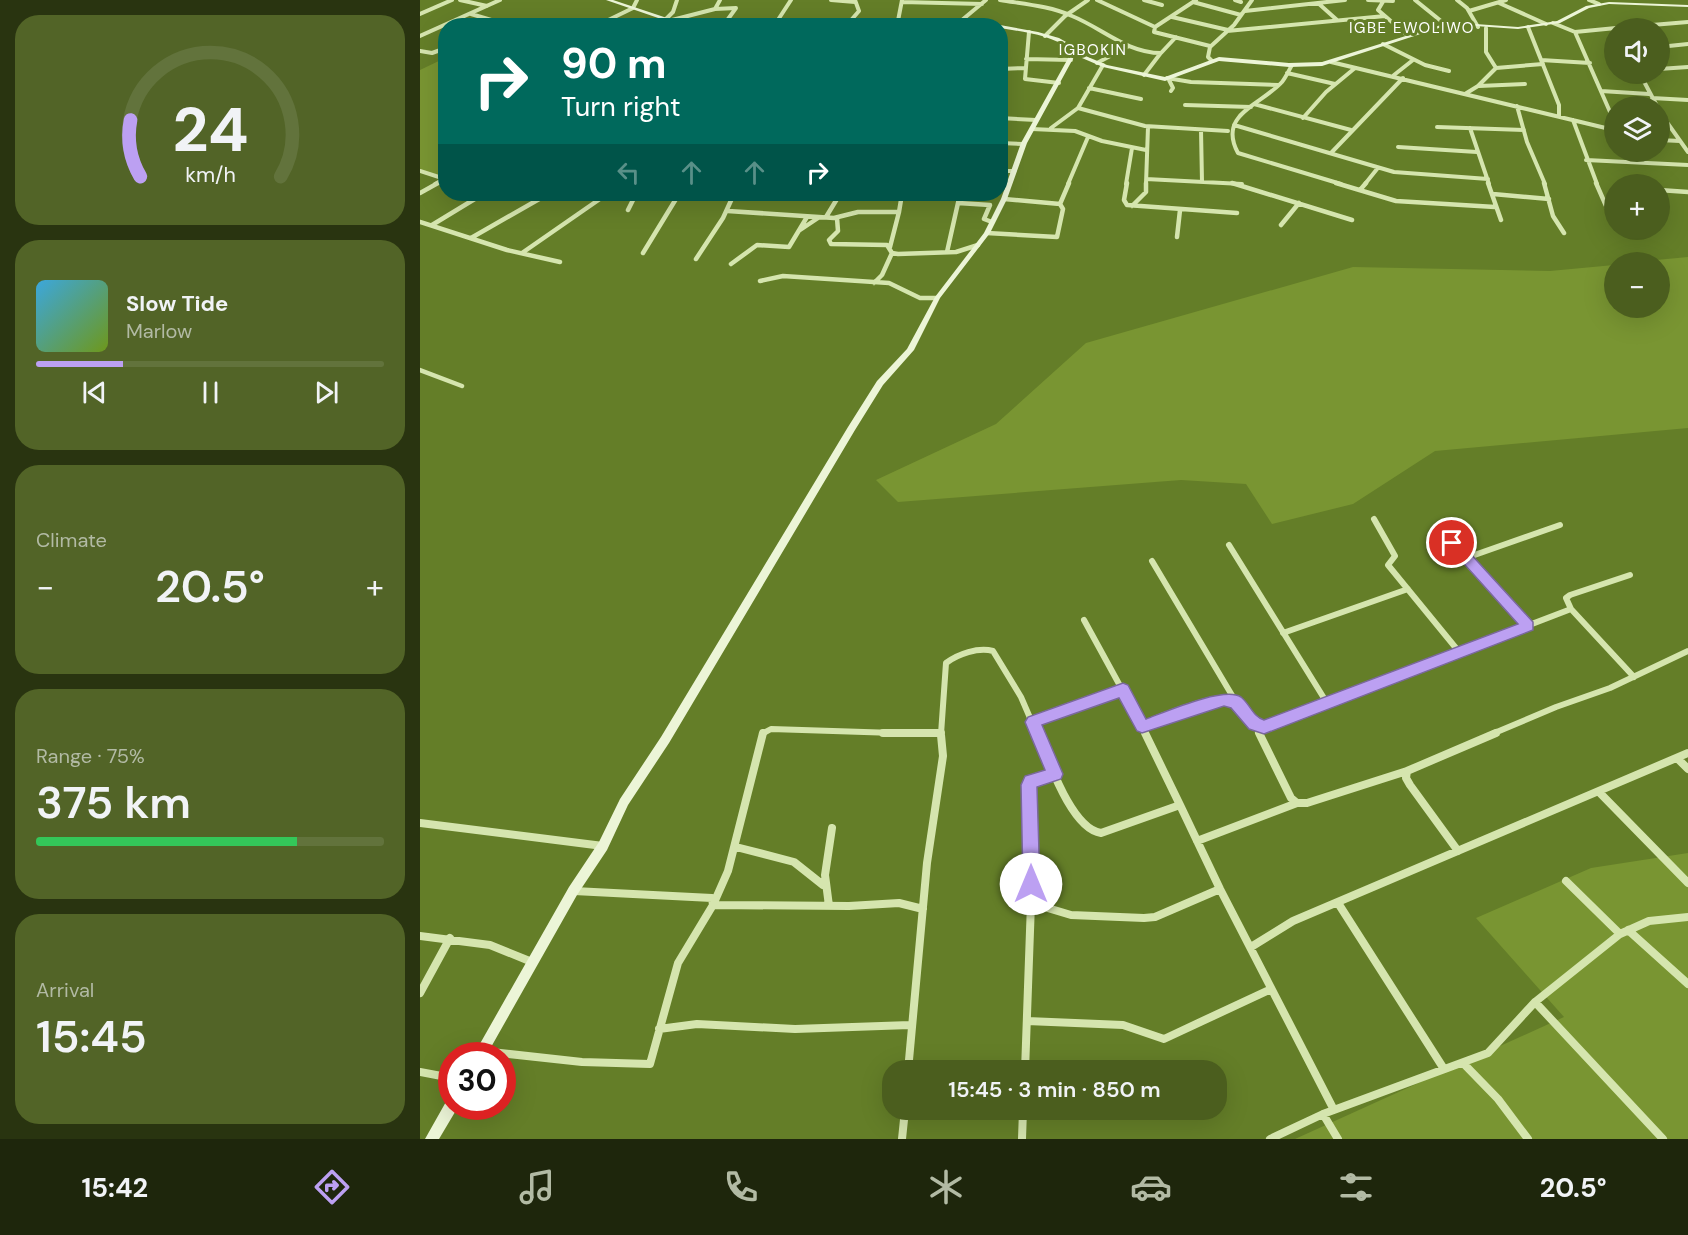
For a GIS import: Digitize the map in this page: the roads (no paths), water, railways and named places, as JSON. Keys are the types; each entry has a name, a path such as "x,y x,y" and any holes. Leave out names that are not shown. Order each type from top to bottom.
{"main road":[{"path":"608,0 625,5 635,4 646,12 663,18"},
{"path":"1072,57 1168,79 1212,61 1226,59 1292,65 1331,62 1407,35 1446,25 1486,28 1528,27 1553,23 1599,4 1688,6"},
{"path":"1008,28 1045,36 1069,45 1072,57 1023,144 1008,188"},
{"path":"486,1042 573,891 603,846 624,802 665,740 851,429 880,383 909,350 937,298 987,233 1003,201"},
{"path":"432,1139 443,1120"}],"street":[{"path":"420,14 452,0"},
{"path":"460,0 487,6"},
{"path":"461,18 500,0"},
{"path":"667,18 677,0"},
{"path":"715,9 720,0"},
{"path":"779,18 791,0"},
{"path":"831,0 855,1 859,11 853,18"},
{"path":"964,18 986,0"},
{"path":"1000,0 1068,14 1129,46 1156,55"},
{"path":"1045,36 1068,14 1088,0"},
{"path":"1097,0 1155,27"},
{"path":"1144,0 1162,5"},
{"path":"1235,0 1241,2"},
{"path":"1212,61 1208,57 1210,46 1228,31 1252,0"},
{"path":"1155,27 1194,1 1243,13 1299,2 1320,3 1345,0"},
{"path":"1368,0 1393,1"},
{"path":"1415,0 1446,25"},
{"path":"1457,0 1469,11 1478,27"},
{"path":"1469,11 1506,0"},
{"path":"1589,0 1599,4"},
{"path":"899,18 902,1 982,3"},
{"path":"1384,1 1378,9 1407,35"},
{"path":"1320,3 1337,20"},
{"path":"1498,3 1546,24"},
{"path":"613,18 627,12 635,4"},
{"path":"680,18 715,9 736,8 729,18"},
{"path":"627,12 646,12"},
{"path":"470,14 484,18"},
{"path":"1330,21 1331,16"},
{"path":"1172,17 1228,31 1385,16"},
{"path":"1670,24 1688,22"},
{"path":"1553,23 1575,32 1604,29"},
{"path":"1155,27 1155,33 1210,46"},
{"path":"1528,27 1559,105 1559,117"},
{"path":"420,36 438,28"},
{"path":"1486,28 1486,52 1496,68"},
{"path":"1029,32 1025,68 1027,81 1059,83"},
{"path":"1575,32 1604,98"},
{"path":"1144,75 1153,66 1156,55 1176,37"},
{"path":"1670,46 1688,44"},
{"path":"1383,45 1413,60 1449,71"},
{"path":"1097,63 1129,46"},
{"path":"420,51 432,53 438,51"},
{"path":"1026,59 1072,57"},
{"path":"1394,75 1413,60"},
{"path":"1331,62 1394,75 1604,128"},
{"path":"1465,94 1478,86 1496,68 1542,62 1590,63"},
{"path":"1051,128 1061,118 1078,108 1103,65"},
{"path":"1292,65 1284,81 1234,125 1230,140 1238,153 1396,201 1495,207"},
{"path":"1670,68 1688,67"},
{"path":"1008,69 1025,68"},
{"path":"1303,118 1335,84 1355,68"},
{"path":"1287,73 1335,84"},
{"path":"1330,153 1403,78"},
{"path":"1168,79 1278,85"},
{"path":"1168,79 1173,88 1172,92"},
{"path":"1478,86 1525,84"},
{"path":"1646,84 1651,96"},
{"path":"1089,88 1141,99"},
{"path":"1601,91 1651,96"},
{"path":"1670,98 1688,100"},
{"path":"1185,105 1253,106 1352,130"},
{"path":"1517,106 1553,216 1564,232"},
{"path":"1078,108 1148,127 1228,131"},
{"path":"1008,120 1081,133 1146,150"},
{"path":"1573,120 1586,160 1604,201"},
{"path":"1234,125 1377,169 1424,176 1488,179"},
{"path":"1132,206 1146,192 1148,127"},
{"path":"1437,127 1524,130"},
{"path":"1470,128 1501,220"},
{"path":"1670,129 1688,152"},
{"path":"1201,130 1202,182"},
{"path":"1060,204 1088,136"},
{"path":"1670,141 1680,141"},
{"path":"1008,143 1023,144"},
{"path":"1398,147 1478,152"},
{"path":"1132,148 1124,200 1132,206 1237,213"},
{"path":"1586,160 1688,165"},
{"path":"1360,190 1377,169"},
{"path":"420,171 438,176"},
{"path":"1008,171 1014,171"},
{"path":"1146,179 1240,184 1352,220"},
{"path":"420,193 438,182"},
{"path":"1670,191 1688,192"},
{"path":"1493,194 1549,198"},
{"path":"1008,200 1060,204"},
{"path":"432,225 471,201"},
{"path":"471,237 535,201"},
{"path":"522,253 597,201"},
{"path":"628,210 632,201"},
{"path":"643,254 675,201"},
{"path":"696,259 718,222 728,211 732,201"},
{"path":"826,217 836,201"},
{"path":"874,283 882,274 891,250 901,201"},
{"path":"947,250 958,203 990,205 984,219 992,222"},
{"path":"1281,225 1299,203"},
{"path":"987,233 1057,237 1063,209 1060,204"},
{"path":"1177,237 1180,210"},
{"path":"728,211 837,218 858,212 899,212"},
{"path":"731,264 758,245 789,247 807,217"},
{"path":"800,230 819,217"},
{"path":"837,218 838,231 829,240 830,244 879,244 891,250 954,252 978,245"},
{"path":"420,222 560,262"},
{"path":"760,281 784,274 890,283 922,298 937,298"},
{"path":"420,370 462,386"},
{"path":"1374,519 1395,556 1388,565 1460,653"},
{"path":"1466,558 1560,525"},
{"path":"1438,528 1528,626"},
{"path":"1229,545 1327,703"},
{"path":"1152,561 1236,702 1254,724 1291,798 1297,803"},
{"path":"1630,575 1566,598 1571,609 1634,677"},
{"path":"1283,633 1408,589"},
{"path":"1254,724 1264,727 1571,609"},
{"path":"1084,620 1142,726 1220,889 1334,1110"},
{"path":"908,1060 927,863 943,756 941,735 946,663 954,657 985,649 993,651 1033,722 1055,774 1076,815 1096,834 1180,805"},
{"path":"1197,841 1297,803 1307,803 1407,771 1634,677 1688,651"},
{"path":"1033,722 1123,690"},
{"path":"1142,726 1224,700 1236,702"},
{"path":"516,1056 582,1062 650,1064 678,963 713,905 736,848 763,732 771,729 820,729 941,735"},
{"path":"1251,947 1293,921 1688,753"},
{"path":"1677,758 1688,769"},
{"path":"1407,771 1406,778 1410,786 1458,850"},
{"path":"1025,1060 1027,963 1032,903 1029,785 1031,781 1055,774"},
{"path":"1599,792 1688,883"},
{"path":"420,823 603,846"},
{"path":"829,906 823,885 832,828"},
{"path":"736,848 794,862 823,885"},
{"path":"1566,881 1688,984"},
{"path":"1032,903 1071,915 1144,918 1155,916 1220,889"},
{"path":"573,891 712,898 713,905"},
{"path":"713,905 829,906 898,903 923,909"},
{"path":"1338,903 1444,1070"},
{"path":"1270,1139 1323,1114 1488,1053 1499,1044 1535,1002 1624,932 1649,921 1688,917"},
{"path":"420,936 450,938 490,945 532,962"},
{"path":"420,993 450,938"},
{"path":"1027,1021 1123,1025 1164,1039 1270,989"},
{"path":"1535,1002 1663,1139"},
{"path":"659,1029 697,1024 795,1029 910,1025"},
{"path":"1463,1063 1497,1099 1528,1139"},
{"path":"420,1072 438,1075"},
{"path":"1323,1114 1338,1139"},
{"path":"902,1139 904,1120"},
{"path":"1022,1139 1023,1120"}],"district":[{"name":"IGBE EWOLIWO","path":"1412,28"},
{"name":"IGBOKIN","path":"1093,50"}]}
